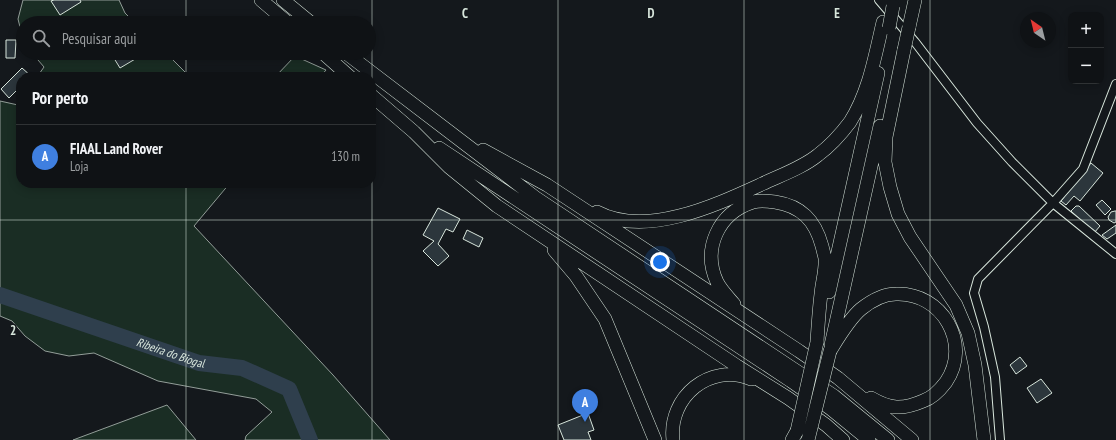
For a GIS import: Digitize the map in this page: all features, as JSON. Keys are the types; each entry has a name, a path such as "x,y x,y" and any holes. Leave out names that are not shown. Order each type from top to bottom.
{"main road":[{"path":"261,0 280,16"},
{"path":"283,0 302,16"},
{"path":"907,24 909,0"},
{"path":"808,440 907,24 915,0"},
{"path":"795,437 817,342 890,2"},
{"path":"444,129 602,215 625,221 650,221 676,217 705,208 798,168 818,155 835,140 850,122 861,99 871,75 886,25"},
{"path":"902,45 886,137 885,162 890,187 898,214 910,237 956,305 968,333 975,365 984,440"},
{"path":"331,60 344,72"},
{"path":"355,60 370,72"},
{"path":"376,76 536,198 834,396 888,440"},
{"path":"376,99 414,132 450,167 497,206 737,366 788,398 826,425 843,440"},
{"path":"414,132 791,381 831,409 869,440"},
{"path":"547,185 838,378 884,405 904,408 930,398 949,378 954,367 956,354 952,333 942,315 934,306 916,296 906,294 895,294 880,297 859,311 830,351"},
{"path":"755,322 736,305 718,284 713,271 711,257 713,240 719,227 728,217 740,208 754,202 768,201 784,203 798,210 808,218 818,230 825,257 817,342"},
{"path":"529,227 547,243 576,276 605,319 655,440"},
{"path":"673,440 672,431 674,415 680,402 691,389 704,381 720,376 736,375 749,378 788,398"},
{"path":"838,378 912,440"}],"street":[{"path":"879,0 915,42 977,123 1012,162 1054,203 1116,254"},
{"path":"1000,440 995,378 984,327 974,293 978,279 1054,203 1083,169 1116,84"}],"green space":[{"path":"23,0 119,0 128,16 19,16"},
{"path":"38,60 173,60 185,72 40,72 44,67"},
{"path":"291,60 304,60 326,70 324,72 280,72"},
{"path":"0,101 16,105 16,188 226,188 194,226 333,375 390,440 245,440 246,436 272,412 256,399 158,381 94,353 69,356 45,351 25,336 12,321 0,316"},
{"path":"167,405 196,440 73,440"}],"building":[{"path":"80,0 81,2 60,15 51,1"},
{"path":"6,40 16,40 15,58 6,58"},
{"path":"115,60 134,60 120,68"},
{"path":"22,68 26,72 18,72"},
{"path":"16,74 16,91 9,98 1,89"},
{"path":"1091,163 1103,173 1080,201 1074,196 1066,205 1061,201"},
{"path":"1102,200 1111,209 1105,215 1096,205"},
{"path":"1076,206 1079,206 1100,226 1094,233 1071,211"},
{"path":"438,208 460,219 453,232 446,229 438,244 449,256 438,266 423,251 434,241 423,235"},
{"path":"1116,211 1116,222 1114,223 1109,220 1108,217 1111,212"},
{"path":"1116,225 1116,233 1107,239 1102,235"},
{"path":"467,230 483,238 479,247 463,239"},
{"path":"1020,357 1027,366 1016,374 1010,365"},
{"path":"1041,379 1052,393 1037,403 1027,388"},
{"path":"588,413 594,430 588,432 591,440 564,440 558,425"}],"waterway":[{"name":"Ribeira do Biogal","path":"0,295 199,363 242,368 289,389 310,440"}],"place":[{"name":"FIAAL Land Rover","path":"585,422"}]}
